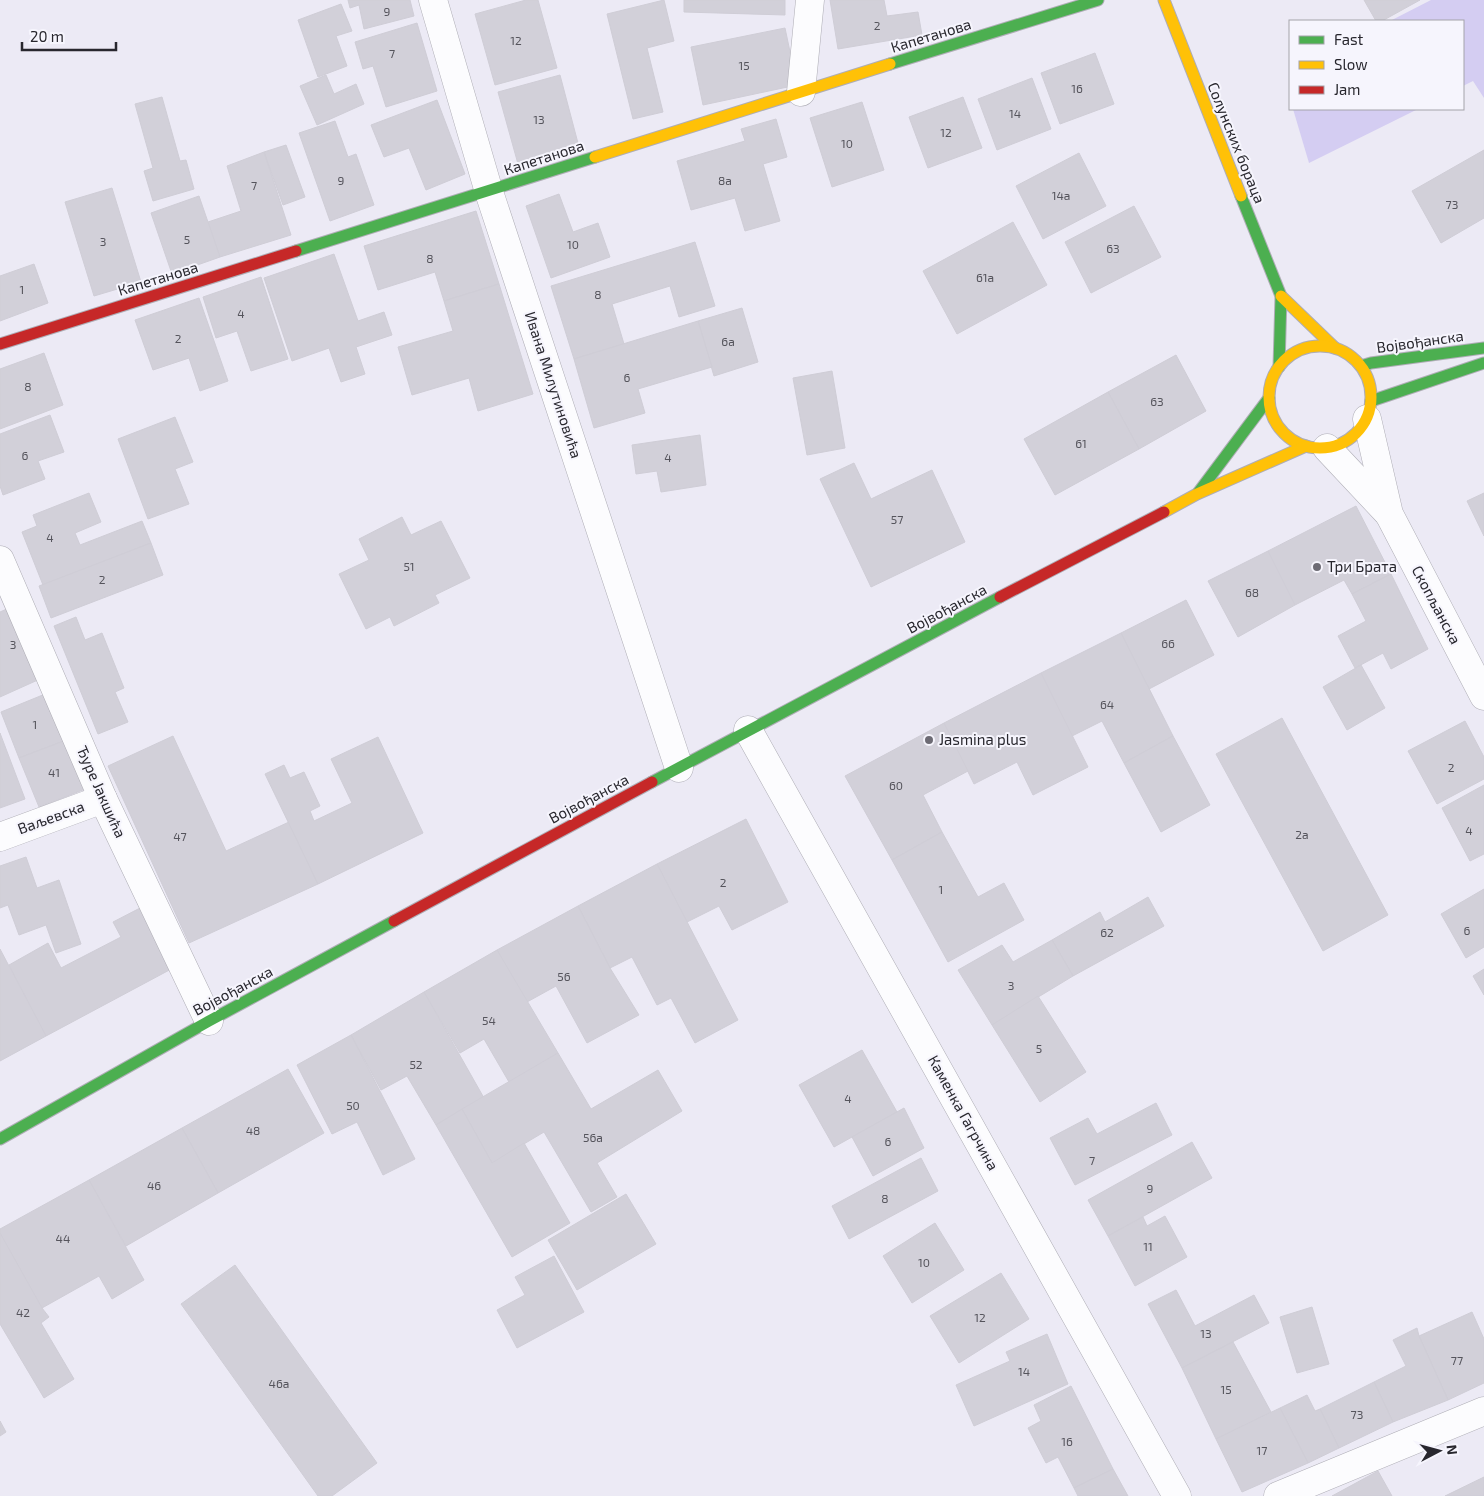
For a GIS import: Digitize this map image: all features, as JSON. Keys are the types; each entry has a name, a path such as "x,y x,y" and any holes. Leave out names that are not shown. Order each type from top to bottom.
{"street":[{"name":"Ивана Милутиновића","path":"433,0 489,192 679,768"},
{"path":"802,92 810,0"},
{"name":"Капетанова","path":"0,344 1098,0"},
{"name":"Солунских бораца","path":"1164,0 1281,296 1279,368"},
{"name":"Солунских бораца","path":"1281,296 1335,348"},
{"path":"1319,346 1335,348 1350,355 1361,366 1371,389 1369,410 1360,430 1350,438 1340,444 1316,447 1291,439 1280,428 1272,414 1269,398 1272,382 1279,368 1290,356 1304,348 1319,346"},
{"name":"Војвођанска","path":"1361,366 1371,363 1484,348"},
{"path":"1369,410 1484,362"},
{"name":"Војвођанска","path":"1197,494 1269,398"},
{"name":"Скопљанска","path":"1369,410 1389,514 1484,696"},
{"name":"Војвођанска","path":"0,1139 209,1020 748,730 1197,494 1316,447"},
{"name":"Скопљанска","path":"1316,447 1389,514"},
{"name":"Ђуре Јакшића","path":"0,560 103,799 209,1020"},
{"name":"Каменка Гагрчина","path":"748,730 1177,1496"},
{"name":"Ваљевска","path":"0,837 103,799"},
{"path":"1278,1496 1484,1411"}],"shaded area":[{"path":"1431,0 1484,0 1484,98 1473,81 1464,86 1464,20 1392,20"},
{"path":"1293,110 1416,110 1309,163"}],"building":[{"path":"348,0 410,0 414,16 364,29 359,5 350,8"},
{"path":"526,0 538,0 557,68 495,85 475,14"},
{"path":"664,0 674,41 647,48 663,112 633,119 607,14"},
{"path":"684,0 785,0 785,15 684,12"},
{"path":"830,0 884,0 887,16 918,12 922,35 838,49"},
{"path":"1364,0 1420,0 1384,20 1375,20"},
{"path":"341,4 352,31 336,36 347,66 318,77 298,20"},
{"path":"417,23 437,91 386,107 373,66 363,69 355,42"},
{"path":"785,28 797,85 703,105 691,47"},
{"path":"1095,53 1114,104 1060,124 1041,73"},
{"path":"326,75 334,94 356,84 364,104 317,125 300,86"},
{"path":"560,75 579,147 518,164 498,92"},
{"path":"1032,78 1051,129 997,150 978,99"},
{"path":"162,97 180,161 186,160 194,189 153,201 144,171 153,168 135,104"},
{"path":"963,97 982,148 928,168 909,117"},
{"path":"437,100 465,174 426,190 409,148 384,157 371,125"},
{"path":"862,102 884,170 832,187 810,118"},
{"path":"776,119 787,157 763,164 780,221 745,231 735,198 691,210 677,161 745,141 741,129"},
{"path":"335,121 348,157 356,154 374,205 330,221 299,133"},
{"path":"286,145 305,197 283,205 264,152"},
{"path":"1484,150 1484,218 1441,243 1412,191"},
{"path":"264,152 291,235 220,257 208,222 241,211 227,166"},
{"path":"1079,153 1106,206 1043,239 1016,186"},
{"path":"112,188 141,282 94,296 65,202"},
{"path":"559,194 573,232 598,223 610,257 551,278 526,206"},
{"path":"199,196 220,257 172,274 151,213"},
{"path":"1134,206 1161,257 1091,293 1065,242"},
{"path":"476,211 499,284 444,301 435,272 378,290 364,246"},
{"path":"1013,222 1047,285 957,334 923,271"},
{"path":"695,242 715,306 679,317 670,286 612,304 624,344 574,359 551,286"},
{"path":"334,254 358,321 384,312 392,335 356,347 365,374 341,382 329,348 292,361 264,278"},
{"path":"34,264 48,303 0,321 0,276"},
{"path":"261,277 288,359 251,371 237,331 216,338 203,297"},
{"path":"499,284 533,394 478,411 469,378 412,395 398,347 453,331 444,301"},
{"path":"199,298 228,381 200,391 189,358 153,370 135,320"},
{"path":"742,308 758,362 714,376 698,321"},
{"path":"698,321 712,367 638,389 645,413 594,428 574,359"},
{"path":"44,353 63,405 0,429 0,369"},
{"path":"1176,355 1206,411 1139,449 1108,392"},
{"path":"832,371 845,448 807,455 793,378"},
{"path":"1108,392 1139,449 1055,495 1024,439"},
{"path":"50,415 64,452 38,461 45,479 3,495 0,486 0,434"},
{"path":"175,417 193,462 175,469 189,504 148,519 118,439"},
{"path":"700,435 706,485 661,492 657,471 636,474 632,445"},
{"path":"854,463 871,499 932,470 965,542 871,587 820,479"},
{"path":"89,493 101,522 75,533 80,545 142,521 151,543 43,585 22,532 37,526 33,515"},
{"path":"1484,493 1484,536 1467,501"},
{"path":"1356,506 1391,574 1352,594 1344,580 1295,605 1268,551"},
{"path":"402,517 411,535 441,521 470,578 435,595 439,603 394,626 390,617 366,629 339,574 369,560 359,539"},
{"path":"151,543 163,575 51,618 39,586"},
{"path":"1268,551 1295,605 1238,637 1208,581"},
{"path":"1391,574 1428,649 1391,669 1383,653 1355,668 1338,636 1366,621 1352,594"},
{"path":"1186,600 1214,655 1149,689 1121,633"},
{"path":"9,608 40,679 0,697 0,612"},
{"path":"76,617 85,640 102,633 124,688 115,692 128,722 98,734 54,626"},
{"path":"1121,633 1173,736 1124,763 1102,721 1072,736 1041,673"},
{"path":"1361,665 1385,708 1347,730 1323,687"},
{"path":"1041,673 1088,767 1033,795 1017,762 974,784 944,723"},
{"path":"50,692 69,739 19,758 1,712"},
{"path":"1282,718 1388,915 1323,951 1216,754"},
{"path":"1465,721 1484,757 1484,779 1437,804 1408,751"},
{"path":"944,723 968,771 923,795 942,832 892,860 845,776"},
{"path":"0,733 25,799 0,808"},
{"path":"173,736 226,851 289,822 318,884 189,943 108,766"},
{"path":"1173,736 1210,805 1161,832 1124,763"},
{"path":"378,737 423,833 318,884 265,774 284,765 290,778 304,772 320,806 310,811 314,821 352,803 331,759"},
{"path":"69,739 88,788 39,807 19,758"},
{"path":"1484,785 1484,854 1470,861 1442,808"},
{"path":"746,819 788,902 732,930 719,906 687,922 657,864"},
{"path":"942,832 978,897 1004,883 1024,920 948,962 892,860"},
{"path":"26,857 37,888 59,880 81,944 56,953 46,925 19,935 8,905 0,908 0,866"},
{"path":"657,864 738,1020 695,1043 671,998 657,1005 632,957 610,968 578,906"},
{"path":"1484,889 1484,947 1466,958 1441,914"},
{"path":"1148,897 1164,926 1073,976 1052,940 1100,912 1105,922"},
{"path":"578,906 610,968 639,1015 587,1043 556,986 527,1002 497,950"},
{"path":"142,907 175,967 46,1036 9,965 48,943 61,968 121,937 113,922"},
{"path":"1052,940 1073,976 992,1025 958,970 1002,945 1013,962"},
{"path":"0,949 46,1036 0,1061"},
{"path":"497,950 558,1053 509,1082 484,1039 460,1053 424,992"},
{"path":"1484,969 1484,995 1473,976"},
{"path":"424,992 484,1098 436,1125 407,1076 381,1090 351,1035"},
{"path":"1038,996 1086,1072 1040,1102 992,1025"},
{"path":"351,1035 415,1159 383,1175 357,1122 332,1134 297,1065"},
{"path":"862,1050 897,1112 834,1147 799,1085"},
{"path":"558,1053 591,1109 658,1070 682,1111 597,1163 617,1197 591,1212 544,1132 492,1163 462,1109"},
{"path":"288,1069 324,1133 218,1193 182,1128"},
{"path":"1156,1103 1172,1135 1075,1185 1050,1138 1088,1118 1097,1134"},
{"path":"904,1108 924,1148 873,1176 852,1137"},
{"path":"462,1109 492,1163 524,1143 570,1223 512,1257 436,1125"},
{"path":"182,1128 218,1193 126,1246 89,1180"},
{"path":"1192,1142 1212,1178 1108,1236 1088,1200"},
{"path":"921,1158 938,1191 849,1239 832,1206"},
{"path":"89,1180 144,1280 112,1299 99,1276 42,1308 0,1233 0,1229"},
{"path":"626,1194 656,1244 577,1290 548,1240"},
{"path":"1165,1216 1187,1257 1135,1286 1108,1236 1143,1217 1147,1226"},
{"path":"935,1223 964,1270 912,1303 883,1256"},
{"path":"0,1233 42,1308 49,1317 41,1323 74,1379 44,1398 0,1324"},
{"path":"554,1256 584,1312 517,1348 497,1310 525,1295 515,1277"},
{"path":"235,1265 377,1463 332,1496 318,1496 181,1304"},
{"path":"1001,1273 1029,1319 959,1363 930,1316"},
{"path":"1176,1290 1195,1326 1254,1295 1269,1323 1182,1368 1148,1304"},
{"path":"1312,1307 1329,1364 1297,1373 1280,1317"},
{"path":"1472,1312 1484,1339 1484,1383 1448,1400 1419,1336"},
{"path":"1417,1328 1448,1400 1393,1422 1374,1382 1406,1366 1393,1340"},
{"path":"1047,1334 1068,1384 974,1426 956,1385 1010,1361 1006,1352"},
{"path":"1233,1342 1271,1412 1216,1439 1182,1368"},
{"path":"1374,1382 1393,1422 1339,1448 1320,1409"},
{"path":"1071,1386 1113,1469 1074,1488 1058,1457 1046,1463 1028,1428 1041,1421 1034,1405"},
{"path":"1307,1395 1315,1411 1320,1409 1339,1448 1308,1463 1280,1408"},
{"path":"1280,1408 1308,1463 1242,1492 1216,1439"},
{"path":"0,1421 6,1432 0,1436"},
{"path":"1113,1469 1128,1496 1078,1496 1074,1488"},
{"path":"1378,1471 1392,1496 1332,1496"},
{"path":"1484,1477 1484,1496 1445,1496"}],"traffic: fast":[{"path":"890,64 1098,0"},
{"path":"296,251 595,157"},
{"path":"1241,196 1281,296 1279,367"},
{"path":"1361,366 1371,363 1484,348"},
{"path":"1371,401 1484,363"},
{"path":"1198,493 1269,398"},
{"path":"652,782 1000,597"},
{"path":"0,1139 209,1021 394,921"}],"traffic: slow":[{"path":"1164,0 1241,196"},
{"path":"595,157 890,64"},
{"path":"1281,296 1335,348"},
{"path":"1320,346 1339,350 1356,361 1367,378 1371,397 1367,416 1356,433 1339,444 1320,448 1301,444 1284,433 1273,416 1269,397 1273,378 1284,361 1301,350 1320,346"},
{"path":"1164,512 1197,494 1306,446"}],"traffic: jam":[{"path":"0,344 296,251"},
{"path":"1000,597 1164,512"},
{"path":"394,921 652,782"}],"place":[{"name":"Три Брата","path":"1317,567"},
{"name":"Jasmina plus","path":"929,740"}]}
